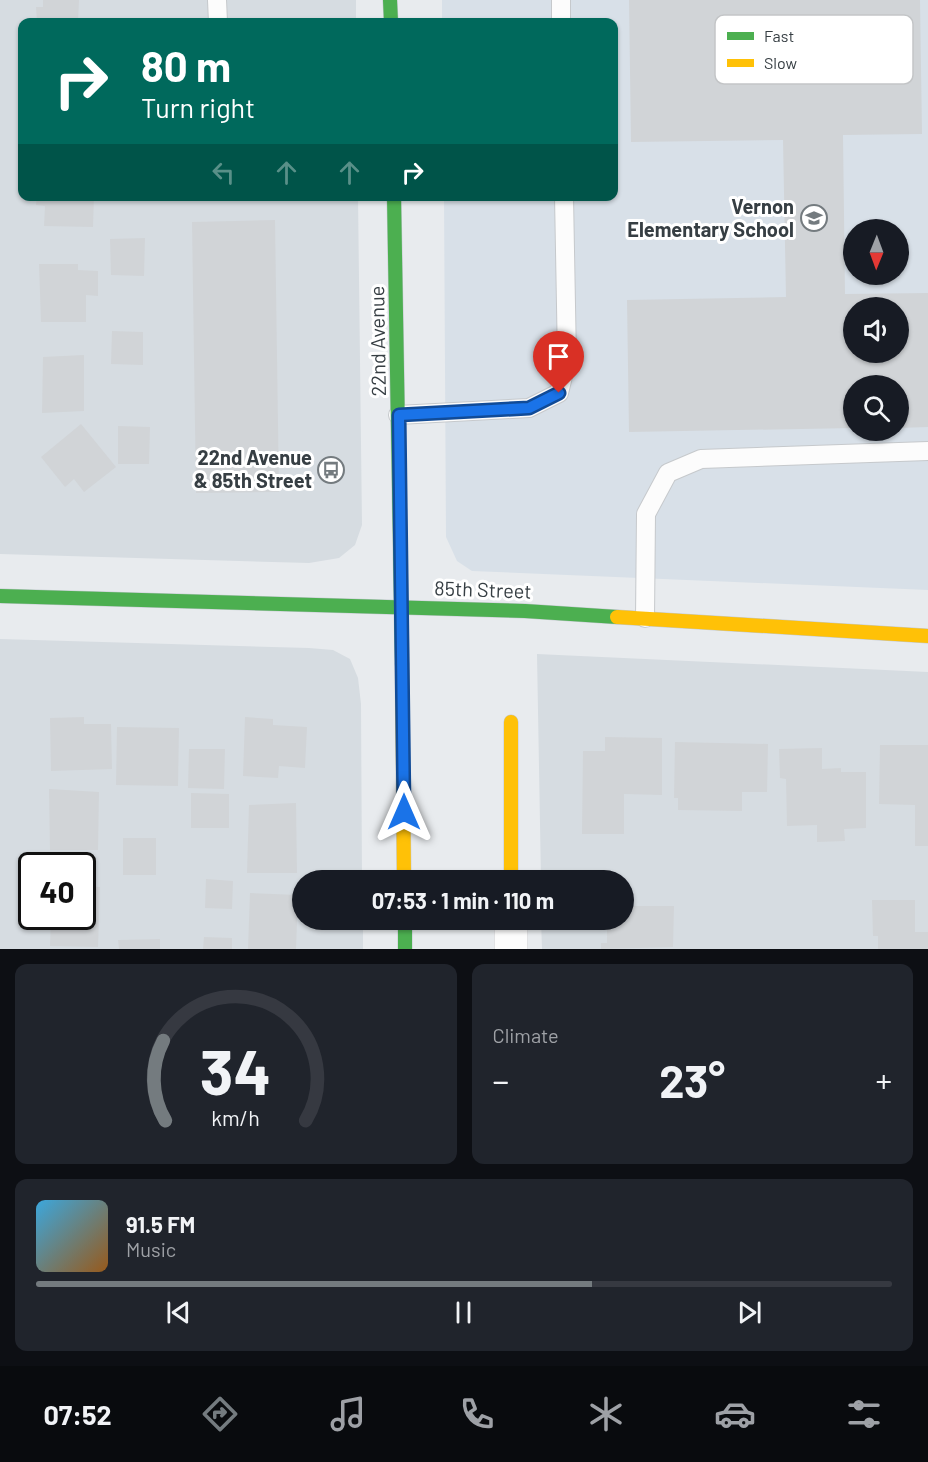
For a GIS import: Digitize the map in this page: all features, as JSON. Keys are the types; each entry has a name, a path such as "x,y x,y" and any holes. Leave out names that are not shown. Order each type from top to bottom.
{"street":[{"path":"390,0 391,18"},
{"name":"22nd Avenue","path":"394,201 402,606 404,870"},
{"name":"85th Street","path":"0,596 402,606 645,618 928,636"},
{"path":"511,722 511,870"},
{"path":"405,930 405,949"},
{"path":"511,930 511,949"}],"lane":[{"path":"217,0 218,18"},
{"path":"561,0 561,18"},
{"path":"399,415 529,408 559,393 567,360 564,201"},
{"path":"645,618 646,514 668,472 701,459 928,452"}],"shaded area":[{"path":"0,0 356,0 356,18 18,18 18,201 358,201 362,525 355,545 339,558 309,563 0,554"},
{"path":"442,0 928,0 928,590 472,571 457,561 446,537 444,201 618,201 618,18 442,18"},
{"path":"0,639 309,648 333,650 350,659 358,678 361,704 362,870 292,870 292,930 363,930 363,949 0,949"},
{"path":"537,654 928,672 928,949 542,949 541,930 634,930 634,870 541,870"}],"building":[{"path":"43,0 79,0 78,18 37,18 36,7 43,7"},
{"name":"Vernon Elementary School","path":"629,0 920,0 922,134 843,135 843,285 845,285 845,294 928,293 928,427 909,428 909,375 843,375 843,428 629,432 627,300 786,297 783,140 631,142"},
{"path":"36,201 94,201 93,227 44,226 45,206 36,205"},
{"path":"275,220 279,492 196,493 192,222"},
{"path":"145,238 144,276 111,275 110,239"},
{"path":"39,264 78,264 78,270 98,271 98,296 86,295 86,322 41,322"},
{"path":"112,331 143,332 143,365 111,364"},
{"path":"84,355 84,411 42,413 43,357"},
{"path":"81,424 116,467 84,492 74,479 65,487 41,457"},
{"path":"118,426 150,427 149,464 118,464"},
{"path":"84,717 84,724 111,724 112,769 51,771 50,718"},
{"path":"245,717 273,719 273,725 307,727 305,768 279,766 278,778 243,776"},
{"path":"117,727 179,728 178,786 116,785"},
{"path":"605,737 662,738 662,795 624,794 624,834 582,834 583,751 605,751"},
{"path":"675,742 768,744 767,792 742,792 742,811 678,810 678,798 674,798"},
{"path":"880,745 928,745 928,846 915,846 915,805 879,804"},
{"path":"822,748 822,769 841,768 841,772 866,772 866,828 844,829 845,841 817,842 817,825 787,826 786,779 780,778 779,749"},
{"path":"189,749 225,749 224,789 188,788"},
{"path":"49,789 99,792 98,850 50,850"},
{"path":"191,793 229,794 229,828 191,828"},
{"path":"296,803 297,870 292,870 292,873 247,873 249,805"},
{"path":"123,838 156,838 156,875 123,875"},
{"path":"206,879 233,881 232,909 205,908"},
{"path":"96,887 100,887 98,947 50,946 51,930 96,930"},
{"path":"250,893 292,895 292,930 297,930 296,949 248,949"},
{"path":"872,900 915,900 915,932 928,932 928,949 878,949 878,936 873,936"},
{"path":"634,906 674,906 673,947 601,949 601,943 607,943 607,930 634,930"},
{"path":"204,937 232,938 232,949 203,949"},
{"path":"160,939 160,949 119,949 118,940"}],"traffic: fast":[{"path":"390,0 391,18"},
{"path":"394,201 402,664"},
{"path":"0,596 525,611 617,617"},
{"path":"405,930 405,949"}],"traffic: slow":[{"path":"617,617 928,636"},
{"path":"402,664 404,870"},
{"path":"511,722 511,870"}],"place":[{"name":"Vernon Elementary School","path":"814,218"},
{"name":"22nd Avenue & 85th Street","path":"331,470"}],"route":[{"path":"404,812 399,415 529,408 559,393"}]}
